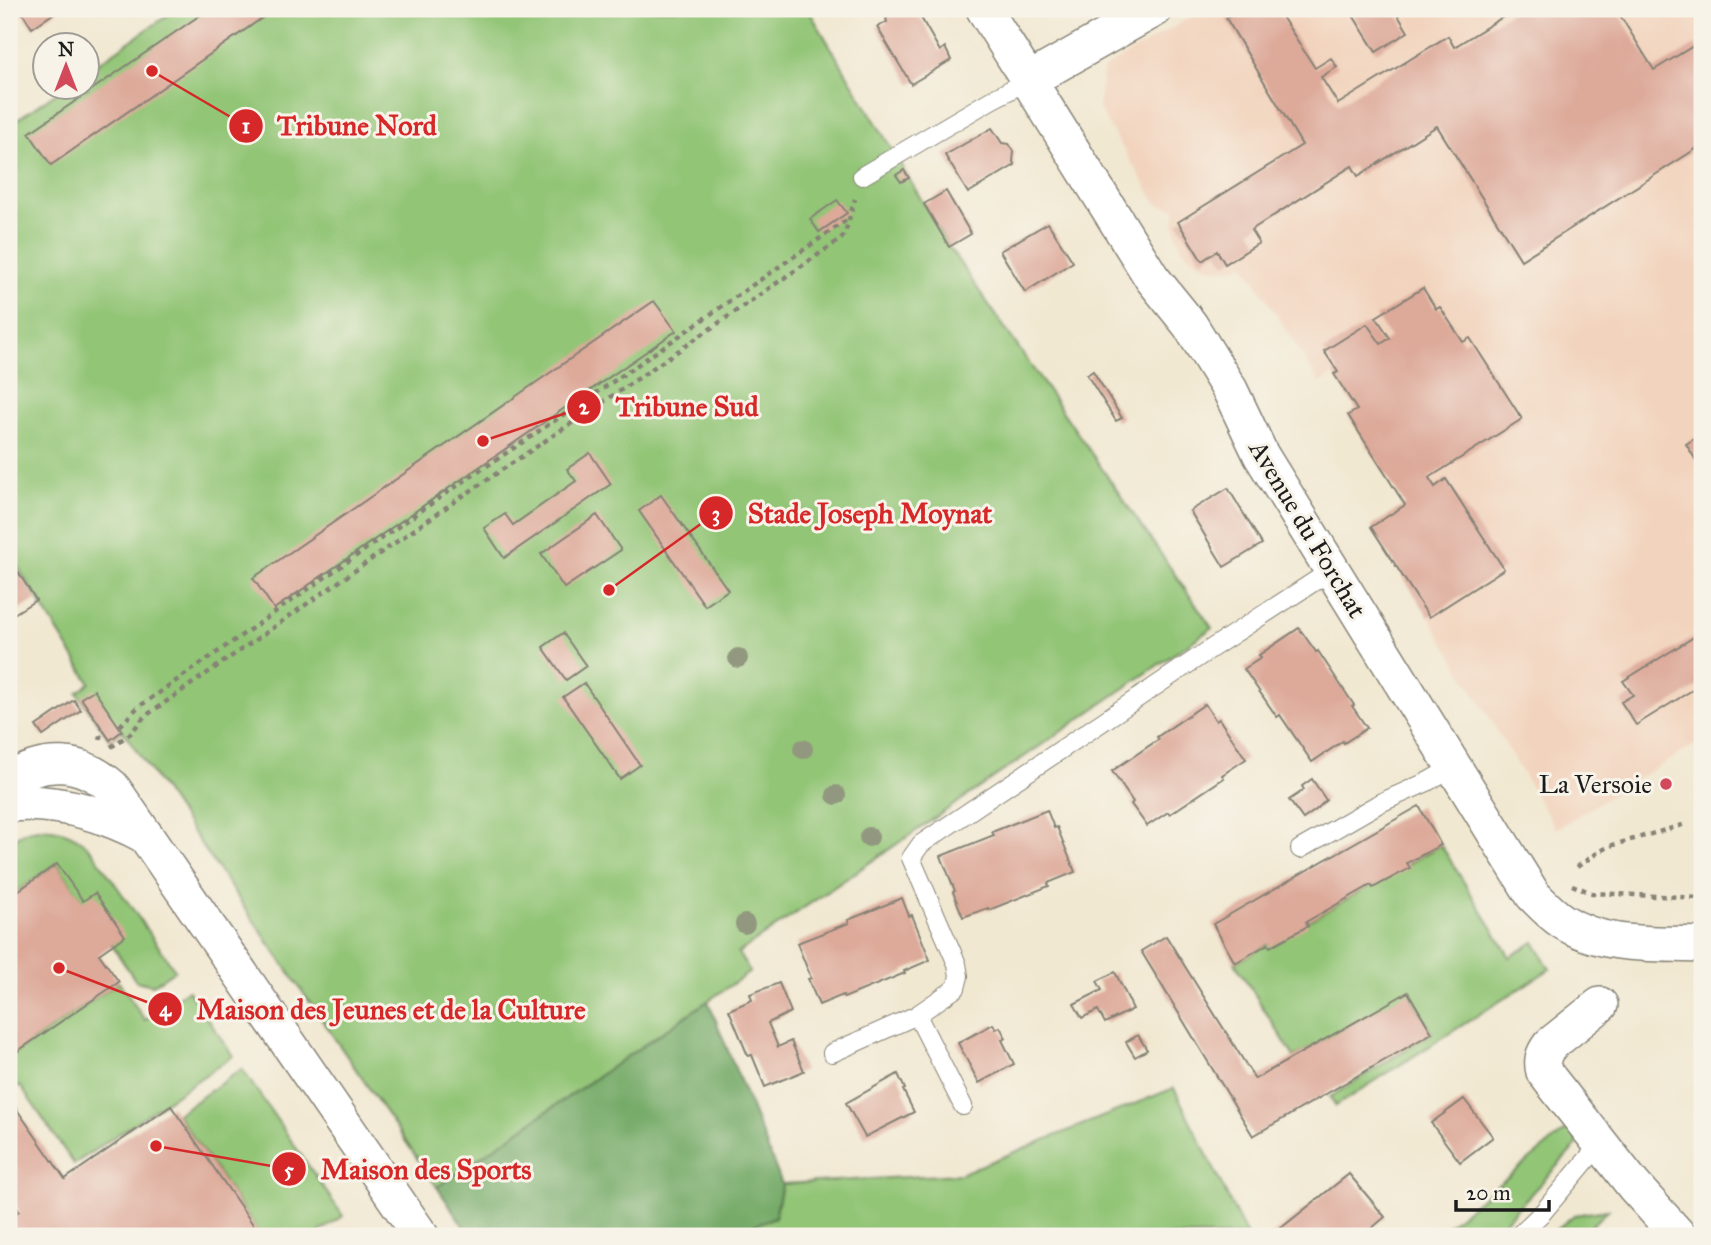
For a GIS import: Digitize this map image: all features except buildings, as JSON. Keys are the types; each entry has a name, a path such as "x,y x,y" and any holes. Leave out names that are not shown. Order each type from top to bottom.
{"street":[{"name":"Avenue du Forchat","path":"984,9 1152,278 1190,325 1230,390 1261,454 1533,895 1560,920 1576,929 1610,941 1702,945"},
{"path":"1029,80 1155,9"},
{"path":"9,780 30,769 54,764 86,770 103,764"},
{"path":"87,810 100,801 103,793 103,764"},
{"path":"103,764 112,787 421,1236"},
{"path":"9,804 48,804 87,810 124,824 146,836"},
{"path":"1600,1005 1545,1050 1542,1066 1600,1144 1679,1236"}],"lane":[{"path":"862,176 1029,80"},
{"path":"832,1053 918,1015 956,988 959,976 957,964 911,859 921,844 1332,570"},
{"path":"1300,849 1380,803 1427,782 1453,766"},
{"path":"918,1015 963,1107"},
{"path":"1518,1236 1543,1212 1600,1144"}],"path":[{"path":"103,764 144,718 463,496 841,239 849,218 133,711 120,726"},
{"path":"1577,867 1600,851 1620,842 1686,824"}],"shaded area":[{"path":"1204,9 1702,9 1702,740 1556,829 1429,617 1371,527 1405,505 1348,415 1356,409 1334,375 1320,383 1244,264 1231,269 1205,266 1183,249 1174,223 1176,209 1157,204 1098,108 1104,68"}],"green space":[{"path":"177,9 808,9 949,247 1212,628 738,953 750,972 437,1187 123,731 110,740 77,693 90,683 9,553 9,125 43,102 102,102 102,60"},
{"path":"42,828 71,834 93,852 175,970 153,985 136,981 57,864 9,897 9,841 27,831"},
{"path":"1441,845 1510,957 1534,942 1550,969 1336,1106 1330,1097 1432,1033 1409,993 1294,1057 1235,963"},
{"path":"119,982 145,1020 188,990 233,1056 74,1164 21,1087 9,1085 9,1057"},
{"path":"708,1001 782,1184 775,1217 726,1236 470,1236 437,1187"},
{"path":"242,1069 343,1216 314,1236 261,1236 177,1114"},
{"path":"1174,1088 1247,1236 726,1236 775,1217 782,1184 960,1174"},
{"path":"1574,1124 1577,1145 1491,1236 1434,1236"},
{"path":"1608,1210 1580,1236 1548,1236 1574,1215"}],"place":[{"name":"Tribune Nord","path":"152,71"},
{"name":"Tribune Sud","path":"483,441"},
{"name":"Stade Joseph Moynat","path":"609,590"},
{"name":"La Versoie","path":"1666,784"},
{"name":"Maison des Jeunes et de la Culture","path":"59,968"},
{"name":"Maison des Sports","path":"156,1146"}]}
